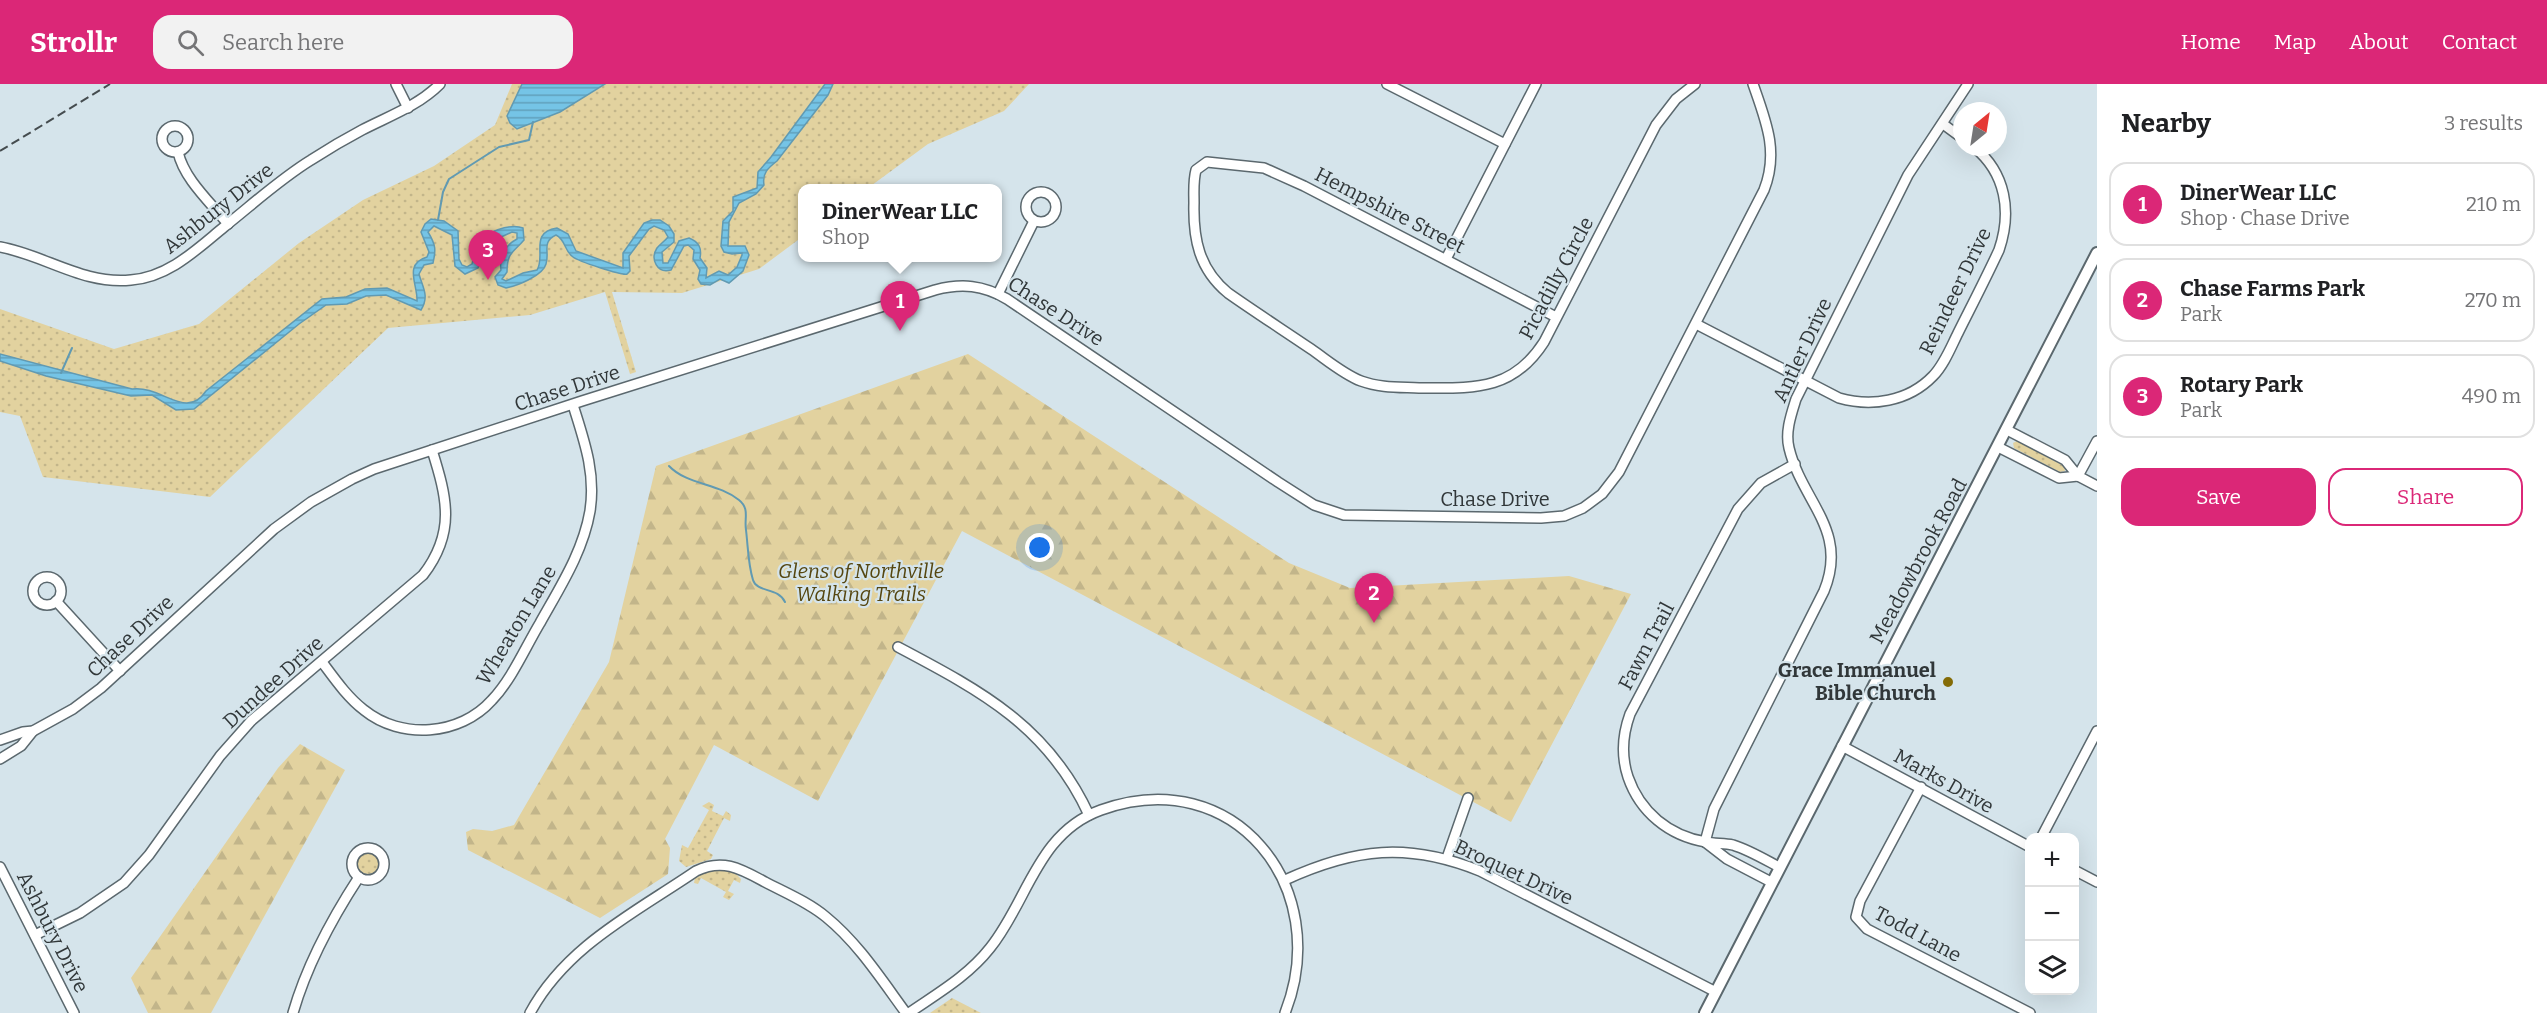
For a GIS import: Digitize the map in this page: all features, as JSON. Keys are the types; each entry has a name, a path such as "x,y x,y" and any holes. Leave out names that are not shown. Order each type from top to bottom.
{"street":[{"path":"396,84 408,108"},
{"name":"Ashbury Drive","path":"0,247 96,279 133,280 150,277 171,268 309,161 362,130 408,108 429,95 440,84"},
{"path":"1387,84 1505,144"},
{"path":"1446,259 1536,84"},
{"name":"Picadilly Circle","path":"1200,165 1194,180 1194,231 1198,253 1214,280 1234,297 1360,381 1376,386 1470,388 1496,383 1520,370 1533,357 1557,318 1656,125 1676,99 1695,84"},
{"name":"Chase Drive","path":"0,740 33,730 80,704 241,558 291,516 352,479 432,450 948,287 971,286 998,294 1314,505 1330,512 1360,516 1541,518 1564,516 1583,508 1602,494 1620,472 1755,210 1770,173 1771,140 1753,84"},
{"name":"Antler Drive","path":"1705,842 1714,809 1829,577 1831,550 1826,527 1803,484 1789,448 1789,419 1805,380 1908,175 1968,84"},
{"path":"1942,124 1953,132"},
{"path":"178,152 191,179 228,224"},
{"name":"Reindeer Drive","path":"1696,324 1839,398 1865,403 1891,400 1920,386 1934,376 1946,358 1999,250 2005,232 2007,212 2000,180 1983,156"},
{"name":"Hempshire Street","path":"1200,165 1208,162 1264,168 1304,186 1557,318"},
{"path":"998,294 1034,221"},
{"name":"Meadowbrook Road","path":"1705,1013 2097,253"},
{"name":"Wheaton Lane","path":"322,662 365,711 397,726 420,730 450,727 477,713 493,700 506,682 562,582 582,541 590,511 591,473 588,452 573,405"},
{"path":"2007,430 2065,460 2078,476 2097,486"},
{"path":"2078,476 2097,441"},
{"path":"1998,447 2059,478 2078,476"},
{"name":"Dundee Drive","path":"35,935 80,913 124,883 149,855 235,737 265,708 418,581 438,552 445,529 447,506 432,450"},
{"name":"Fawn Trail","path":"1779,867 1731,845 1705,842 1683,835 1658,821 1638,799 1625,767 1623,748 1625,729 1630,714 1738,509 1761,483 1795,464"},
{"path":"56,601 120,670"},
{"path":"898,647 975,690 1020,721 1059,764 1089,815"},
{"name":"Chase Drive","path":"0,759 21,746 33,730"},
{"path":"2043,833 2097,731"},
{"name":"Marks Drive","path":"1842,746 2025,844"},
{"name":"Todd Lane","path":"1921,787 1860,901 1856,917 1867,929 2030,1013"},
{"path":"1447,858 1468,798"},
{"path":"530,1013 552,978 574,955 696,871 711,865 728,865 812,907 844,933 907,1013 960,978 985,954 1004,929 1032,873 1048,849 1062,835 1089,815 1118,805 1142,800 1175,800 1218,812 1243,828 1262,847 1285,880 1297,918 1299,950 1295,984 1285,1013"},
{"name":"Fawn Trail","path":"1705,842 1727,860 1771,882"},
{"name":"Broquet Drive","path":"1285,880 1325,863 1355,855 1404,852 1447,858 1480,872 1716,992"},
{"name":"Ashbury Drive","path":"0,867 74,1013"},
{"path":"2079,873 2097,882"},
{"path":"293,1013 305,976 321,942 359,877"}],"green space":[{"path":"512,84 1029,84 1004,111 928,144 873,184 798,184 798,240 759,269 682,293 612,292 636,372 630,374 605,292 530,315 388,328 210,497 43,477 20,416 0,412 0,309 114,349 199,324 299,243 363,200 434,166 495,125"},
{"name":"Glens of Northville Walking Trails","path":"968,354 1289,563 1350,588 1569,576 1631,594 1511,822 962,531 818,801 714,745 665,839 670,848 668,874 600,918 468,850 466,832 473,829 492,831 514,825 609,662 656,466"},
{"path":"2017,441 2064,466 2065,471 2060,472 2014,448 2013,443"},
{"path":"300,744 345,770 211,1013 148,1013 131,978 278,768"},
{"path":"709,802 714,805 712,811 723,816 726,811 731,815 730,821 724,818 707,851 713,855 711,859 686,867 679,861 682,845 688,848 709,810 702,806"},
{"path":"368,852 376,855 379,863 376,871 368,874 360,871 357,863 360,855"},
{"path":"721,869 733,871 741,879 740,883 734,880 728,891 734,894 729,900 723,897 726,892 701,878 698,884 694,883 695,878 707,871"},
{"path":"952,998 981,1013 930,1013"}],"water":[{"path":"522,84 605,84 560,112 517,129 510,123 507,116"},
{"path":"825,84 833,84 828,95 777,161 766,171 764,185 756,194 739,203 729,222 728,246 745,246 749,255 743,271 729,283 720,279 710,285 701,284 698,279 700,270 693,259 694,250 688,245 684,246 671,270 666,271 659,268 654,257 655,252 668,237 664,230 654,226 649,229 629,256 630,271 627,274 609,271 577,259 570,255 562,240 556,235 547,244 547,260 540,273 529,280 506,288 498,285 495,277 501,270 504,252 517,239 517,233 512,232 486,244 478,268 465,274 455,266 452,235 434,226 428,232 435,248 433,263 424,265 419,274 425,296 421,310 386,295 366,296 347,304 326,305 194,409 176,410 152,395 131,396 46,376 0,361 0,354 132,389 143,389 173,400 190,403 198,399 322,299 346,297 365,289 387,288 417,301 414,270 415,265 427,257 429,252 421,232 431,219 444,221 458,231 459,259 462,265 467,267 472,264 477,245 485,236 505,228 523,228 524,240 509,257 507,272 502,279 506,281 523,273 537,270 543,234 557,228 568,234 576,251 623,268 623,253 644,223 652,220 660,220 669,226 674,234 674,242 662,252 663,263 668,263 679,241 689,238 699,246 700,258 707,268 706,278 719,271 728,275 737,267 742,255 742,253 724,252 721,246 723,221 733,211 733,197 757,188 758,172"}],"waterway":[{"path":"438,220 443,192 449,179 499,147 529,140 533,122"},
{"path":"61,373 72,348"},
{"path":"669,466 685,477 731,494 742,503 746,510 748,555 753,580 759,587 778,594 785,602"}],"railway":[{"path":"0,151 110,84"}],"place":[{"name":"Rotary Park","path":"488,280"},
{"name":"DinerWear LLC","path":"900,331"},
{"name":"Chase Farms Park","path":"1374,623"},
{"name":"Grace Immanuel Bible Church","path":"1948,682"}]}
